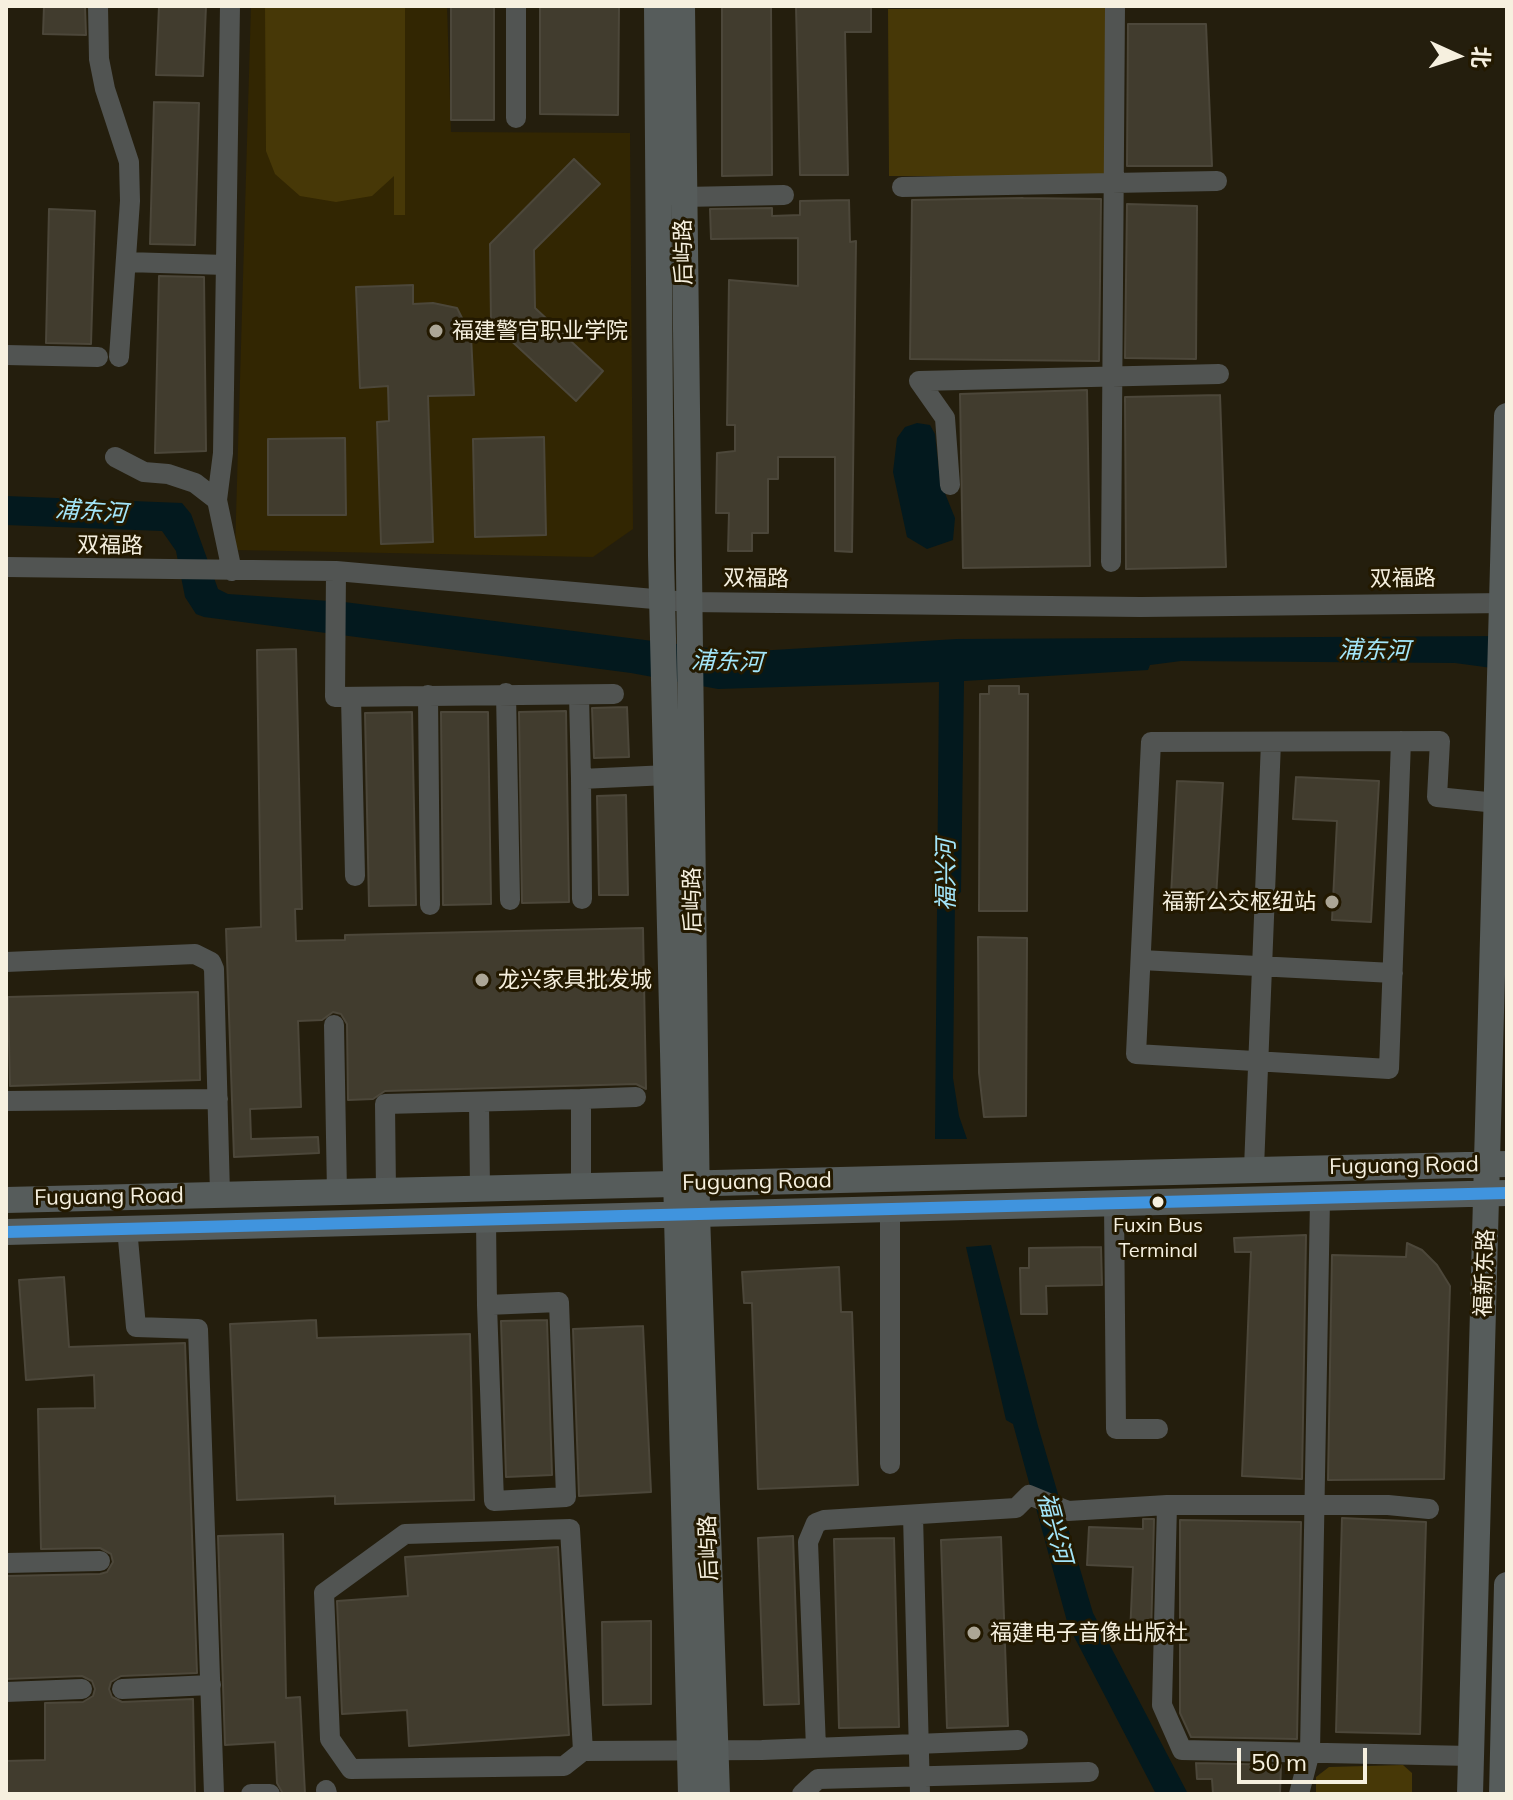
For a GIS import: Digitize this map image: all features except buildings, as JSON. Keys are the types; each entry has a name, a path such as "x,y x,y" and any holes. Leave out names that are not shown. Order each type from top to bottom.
{"main road":[{"name":"后屿路","path":"657,6 676,601 687,1215 703,1751 717,1794"},
{"name":"后屿路","path":"676,601 683,197 682,6"},
{"name":"福新东路","path":"1470,1794 1497,1194 1497,803 1507,416"},
{"name":"后屿路","path":"678,697 668,775 687,1184"},
{"name":"Fuguang Road","path":"6,1200 1497,1164"},
{"name":"Fuguang Road","path":"6,1232 1497,1194"},
{"path":"1502,1794 1507,1585"},
{"name":"后屿路","path":"691,1794 703,1751"}],"street":[{"path":"98,6 99,59 105,89 129,162 119,357"},
{"path":"226,571 217,500 223,453 230,6"},
{"path":"516,6 516,118"},
{"path":"1111,562 1115,6"},
{"path":"902,187 1217,181"},
{"path":"683,197 784,195"},
{"path":"126,262 226,265"},
{"path":"6,355 98,357"},
{"path":"950,485 945,418 919,381 1219,374"},
{"path":"115,457 144,472 168,474 195,483 217,500"},
{"name":"双福路","path":"6,567 177,572 336,571 676,601 1141,607 1504,603"},
{"path":"336,571 335,697 614,694"},
{"path":"506,693 510,900"},
{"path":"428,695 430,905"},
{"path":"579,695 582,899"},
{"path":"351,697 355,876"},
{"path":"1401,741 1389,1069 1136,1054 1151,742 1271,742 1401,741 1440,741 1437,797 1497,803"},
{"path":"1254,1168 1271,742"},
{"path":"581,779 668,775"},
{"path":"6,962 195,954 206,958 214,969 220,1194"},
{"path":"1141,960 1393,973"},
{"path":"334,1025 337,1193"},
{"path":"386,1191 385,1104 636,1097"},
{"path":"6,1101 218,1099"},
{"path":"581,1099 581,1186"},
{"path":"479,1102 480,1189"},
{"path":"1299,1794 1310,1752 1320,1199"},
{"path":"1114,1203 1116,1429 1158,1429"},
{"path":"890,1210 890,1464"},
{"path":"486,1220 487,1305 494,1501 566,1497 559,1302 487,1305"},
{"path":"127,1228 136,1327 198,1329 214,1794"},
{"path":"816,1748 808,1542 811,1531 824,1520 1016,1508 1029,1495 1068,1511 1167,1505 1429,1509"},
{"path":"1167,1505 1162,1705 1182,1750 1471,1756"},
{"path":"913,1515 920,1785"},
{"path":"583,1751 570,1529 405,1534 324,1593 330,1739 351,1769 564,1766 583,1751 919,1746 1018,1740"},
{"path":"6,1563 100,1561"},
{"path":"122,1689 211,1685"},
{"path":"6,1692 82,1689"},
{"path":"802,1794 818,1779 920,1785 1089,1772"},
{"path":"251,1794 270,1794"}],"shaded area":[{"name":"福建警官职业学院","path":"251,6 447,6 451,132 630,133 633,529 593,557 235,550"},
{"path":"265,6 405,6 405,215 394,215 394,176 372,196 336,202 300,196 275,174 266,151"},
{"path":"1111,8 1111,176 889,176 888,9"},
{"path":"1403,1765 1412,1773 1412,1794 1316,1794 1316,1777 1329,1767"}],"water":[{"path":"917,423 930,425 935,434 940,481 955,518 953,540 927,549 907,537 893,472 897,438 905,427"},
{"path":"6,496 182,503 191,514 218,589 228,594 344,602 740,652 957,639 1507,636 1507,670 1455,663 1181,661 1150,665 1148,670 964,681 961,892 955,897 953,1078 959,1116 967,1139 935,1139 939,682 718,689 631,673 204,617 196,614 185,597 176,551 162,531 6,525"},
{"name":"福兴河","path":"991,1245 1038,1426 1093,1613 1188,1794 1156,1794 1068,1625 1013,1424 1006,1420 966,1247"}],"transit line":[{"path":"6,1232 1507,1193"}],"place":[{"name":"福建警官职业学院","path":"436,331"},
{"name":"福新公交枢纽站","path":"1332,902"},
{"name":"龙兴家具批发城","path":"482,980"},
{"name":"Fuxin Bus Terminal","path":"1158,1202"},
{"name":"福建电子音像出版社","path":"974,1633"}],"water label":[{"name":"浦东河","path":"91,512"},
{"name":"浦东河","path":"1374,651"},
{"name":"浦东河","path":"727,662"}]}
